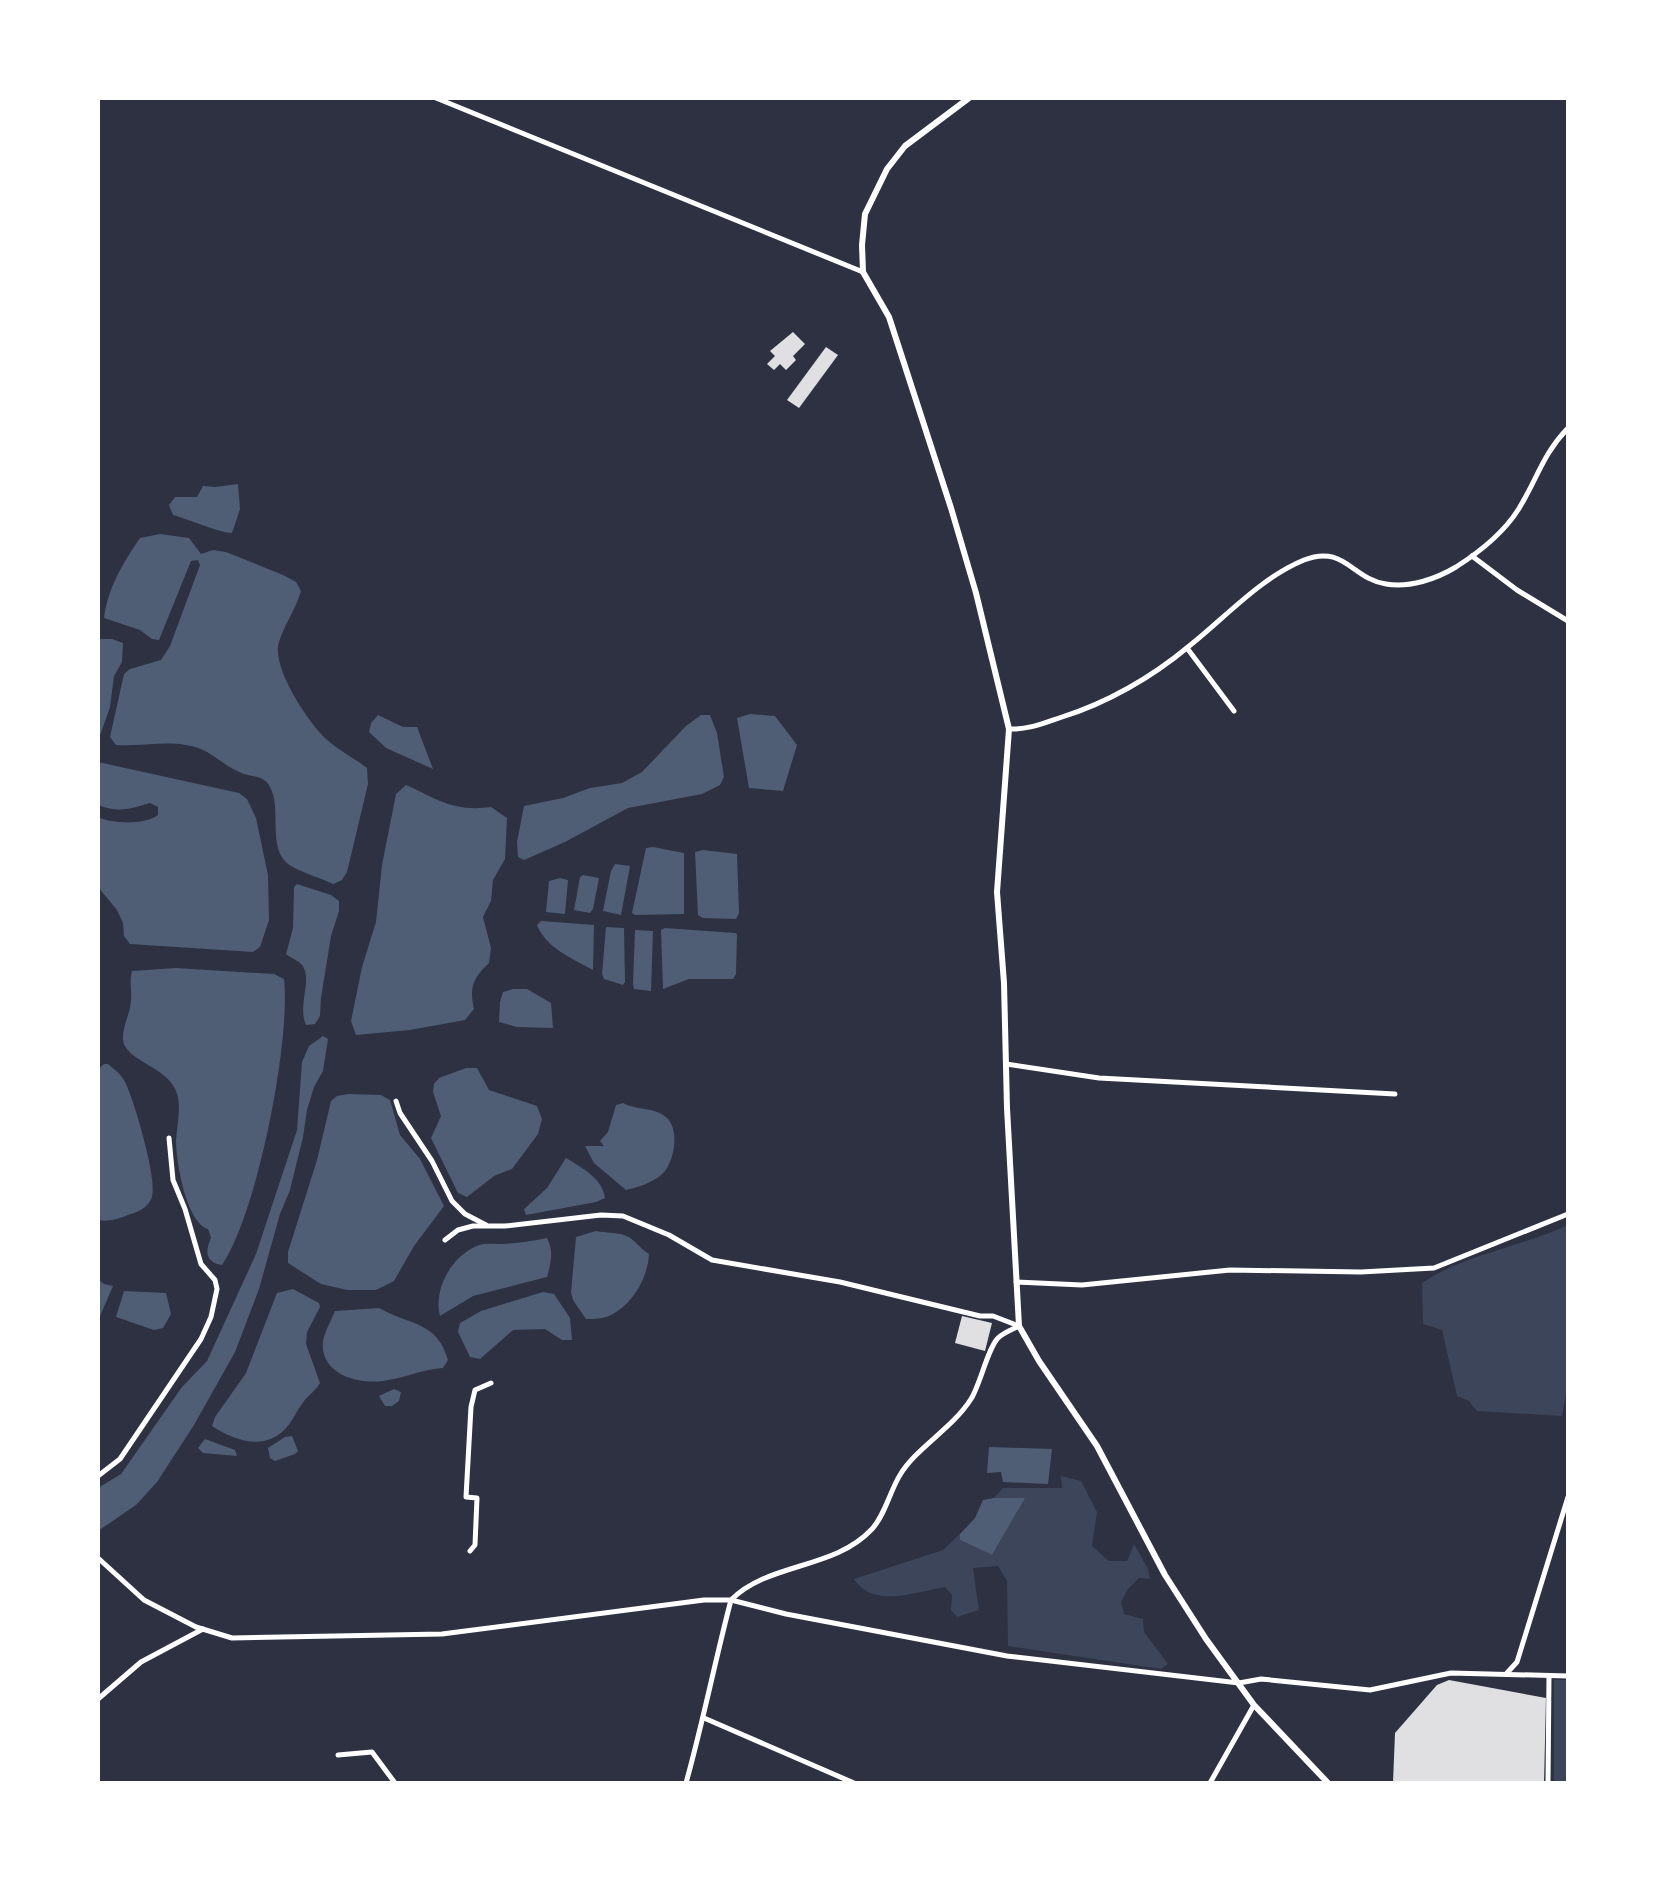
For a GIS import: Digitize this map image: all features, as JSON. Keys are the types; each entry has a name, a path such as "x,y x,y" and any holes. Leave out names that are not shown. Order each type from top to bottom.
{"street":[{"path":"436,98 863,272"},
{"path":"969,98 905,146 887,169 865,214 863,272 889,317 943,481 976,593 1009,729 997,892 1019,1326 1097,1446 1165,1575 1254,1705 1328,1783"},
{"path":"1009,729 1022,730 1077,713 1147,678 1274,576 1304,560 1331,555 1386,584 1416,584 1451,569 1472,556 1517,512 1551,446 1568,428"},
{"path":"1472,556 1517,590 1568,621"},
{"path":"1187,648 1234,711"},
{"path":"1006,1064 1099,1078 1395,1094"},
{"path":"396,1101 452,1201 465,1214 487,1226"},
{"path":"98,1476 120,1459 201,1339 211,1317 217,1289 215,1280 201,1264 173,1180 169,1138"},
{"path":"1016,1282 1082,1285 1230,1270 1361,1272 1434,1268 1568,1214"},
{"path":"445,1240 458,1230 473,1226 505,1226 601,1215 623,1216 669,1235 712,1260 840,1282 980,1316 993,1316 1019,1326"},
{"path":"686,1783 731,1600 741,1590 765,1579 827,1559 858,1542 874,1527 901,1472 949,1427 972,1398 997,1338 1019,1326"},
{"path":"470,1551 475,1545 477,1498 466,1497 471,1407 475,1390 491,1383"},
{"path":"1505,1675 1517,1662 1568,1497"},
{"path":"98,1558 144,1600 204,1629 232,1638 442,1634 704,1600 731,1600 786,1614 1007,1656 1239,1683 1261,1679 1370,1690 1451,1673 1568,1676"},
{"path":"98,1699 141,1662 204,1629"},
{"path":"1548,1783 1549,1676"},
{"path":"1210,1783 1254,1705"},
{"path":"704,1718 854,1783"},
{"path":"338,1755 372,1752 395,1783"}],"shaded area":[{"path":"238,484 240,509 232,533 173,515 169,505 175,497 197,497 203,486"},
{"path":"160,534 189,538 201,554 213,550 226,552 283,575 296,582 301,591 279,642 280,664 299,704 322,735 367,768 368,784 347,872 342,880 333,884 292,867 282,857 276,838 273,796 268,783 262,779 244,774 201,749 169,743 116,745 110,737 124,674 130,669 161,660 170,646 200,565 198,560 191,561 159,640 104,618 122,566 140,538"},
{"path":"98,639 123,643 122,662 114,676 110,707 98,741"},
{"path":"750,714 775,716 797,745 783,791 749,788 737,718"},
{"path":"378,715 403,727 417,727 433,769 386,748 369,732 371,723"},
{"path":"701,715 710,715 717,733 724,777 720,785 702,794 628,808 565,842 524,860 518,857 517,842 524,806 563,798 590,788 622,783 642,772 686,726"},
{"path":"98,762 239,793 247,799 256,818 268,875 269,920 260,947 253,952 130,944 124,936 123,923 117,910 98,887 98,817 137,822 158,815 158,807 150,803 118,809 98,805"},
{"path":"406,785 457,806 491,807 507,818 505,859 493,880 491,901 483,917 491,948 489,963 474,983 474,1009 465,1020 410,1030 356,1035 351,1021 362,967 376,922 382,865 396,794"},
{"path":"646,848 684,853 684,914 632,913"},
{"path":"695,852 737,854 739,913 736,919 703,918 698,915"},
{"path":"615,864 630,866 621,915 603,911"},
{"path":"580,877 599,878 590,913 574,910"},
{"path":"560,878 568,880 565,914 546,912 549,881"},
{"path":"297,884 331,895 339,901 320,1016 315,1024 306,1025 303,1010 305,971 300,963 286,954 293,928 294,887"},
{"path":"541,921 594,925 593,970 561,952 547,940 537,925"},
{"path":"606,927 624,928 623,985 604,979 602,974"},
{"path":"635,930 653,931 651,991 634,989"},
{"path":"661,930 737,934 736,974 733,979 689,979 663,989"},
{"path":"176,968 274,974 284,979 282,1043 269,1126 247,1208 222,1265 209,1259 207,1251 211,1238 208,1229 194,1215 180,1176 176,1150 179,1109 176,1091 171,1082 124,1045 132,971"},
{"path":"527,989 551,1003 553,1028 517,1027 499,1022 503,992"},
{"path":"323,1036 328,1039 323,1071 307,1110 290,1190 259,1289 235,1352 194,1425 157,1482 136,1505 98,1531 98,1488 121,1474 182,1387 207,1361 256,1254 297,1130 302,1062 309,1046"},
{"path":"104,1064 124,1079 129,1091 144,1140 153,1188 150,1201 142,1209 106,1221 98,1220 98,1069"},
{"path":"466,1068 477,1068 489,1090 537,1106 542,1119 538,1134 512,1169 494,1176 467,1197 458,1193 431,1138 441,1116 433,1092 434,1084 439,1078"},
{"path":"348,1094 381,1095 390,1100 400,1135 420,1159 444,1206 414,1246 394,1281 376,1290 347,1290 321,1284 288,1263 288,1252 317,1160 331,1101"},
{"path":"623,1103 663,1115 674,1132 674,1149 665,1171 648,1183 626,1190 594,1163 585,1146 604,1146 600,1141 608,1132 616,1105"},
{"path":"566,1158 596,1179 605,1198 526,1215 524,1209 547,1188"},
{"path":"1568,1225 1568,1382 1562,1416 1477,1411 1469,1401 1457,1396 1442,1330 1423,1324 1422,1283 1456,1265"},
{"path":"596,1231 617,1233 632,1239 649,1254 648,1264 636,1292 623,1307 606,1317 586,1319 571,1292 576,1237"},
{"path":"547,1238 551,1262 547,1277 473,1296 440,1316 442,1284 453,1265 469,1250 481,1244 509,1244"},
{"path":"98,1279 113,1286 100,1316"},
{"path":"293,1289 319,1303 320,1307 307,1332 306,1344 320,1383 285,1429 274,1437 256,1442 238,1439 212,1426 215,1417 246,1373 277,1293"},
{"path":"124,1291 166,1293 171,1314 163,1328 154,1330 116,1317"},
{"path":"543,1292 554,1294 570,1318 572,1340 562,1340 545,1329 513,1330 480,1359 470,1357 458,1332 460,1323 481,1311"},
{"path":"379,1308 430,1331 443,1347 448,1360 443,1368 377,1381 355,1379 335,1370 324,1353 323,1341 335,1311"},
{"path":"394,1389 401,1392 399,1401 385,1406 379,1396"},
{"path":"292,1436 298,1451 295,1454 275,1461 270,1458 268,1448"},
{"path":"205,1439 235,1450 237,1456 203,1453 198,1448"},
{"path":"989,1447 1052,1449 1048,1484 1003,1482 1001,1472 987,1473"},
{"path":"1061,1476 1081,1481 1097,1512 1092,1546 1109,1561 1127,1561 1134,1544 1148,1569 1150,1579 1139,1578 1121,1602 1124,1614 1143,1619 1144,1632 1168,1664 1161,1669 1008,1646 1007,1581 998,1566 973,1568 979,1610 957,1617 951,1610 952,1595 945,1587 908,1595 883,1596 872,1594 854,1579 943,1550 960,1534 960,1540 992,1555 1024,1499 994,1498 1003,1488 1062,1488"},
{"path":"1025,1498 992,1555 960,1540 960,1534 975,1518 983,1500"},
{"path":"1554,1680 1568,1680 1568,1783 1554,1783"}],"building":[{"path":"793,332 805,344 793,356 796,360 786,370 780,364 774,370 767,364 775,356 770,351"},
{"path":"826,347 838,355 799,408 787,400"},
{"path":"962,1316 992,1323 985,1351 955,1343"},
{"path":"1449,1680 1546,1698 1544,1783 1393,1783 1395,1733 1437,1685"}]}
